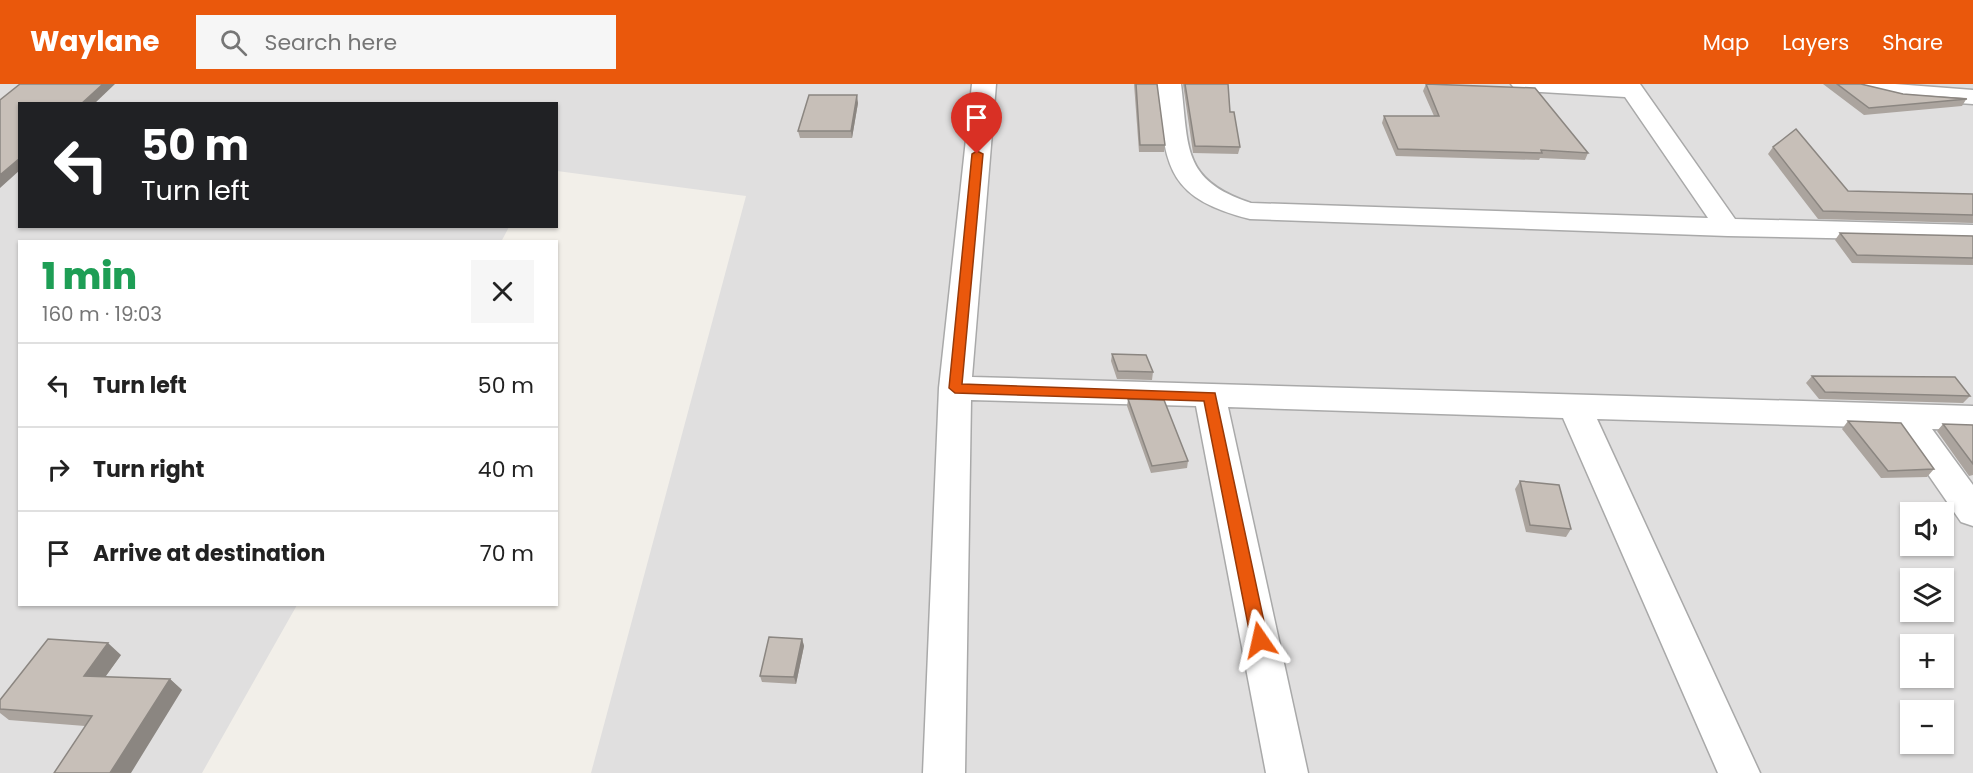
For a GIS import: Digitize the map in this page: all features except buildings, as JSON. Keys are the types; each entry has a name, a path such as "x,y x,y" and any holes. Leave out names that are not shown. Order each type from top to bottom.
{"street":[{"path":"944,773 955,388 984,84"},
{"path":"1169,84 1179,157 1184,170 1215,198 1235,207 1264,213 1728,228 1973,233"},
{"path":"1523,84 1630,87 1728,228"},
{"path":"1865,84 1899,92 1973,97"},
{"path":"955,388 1973,418"},
{"path":"1210,397 1287,773"},
{"path":"1575,407 1739,773"},
{"path":"1905,415 1973,512"}],"shaded area":[{"path":"0,84 1973,84 1973,773 591,773 746,196 558,171 558,102 18,102 18,228 508,228 502,240 18,240 18,606 296,606 202,773 0,773"}],"route":[{"path":"977,154 955,388 1210,397 1260,640"}]}
